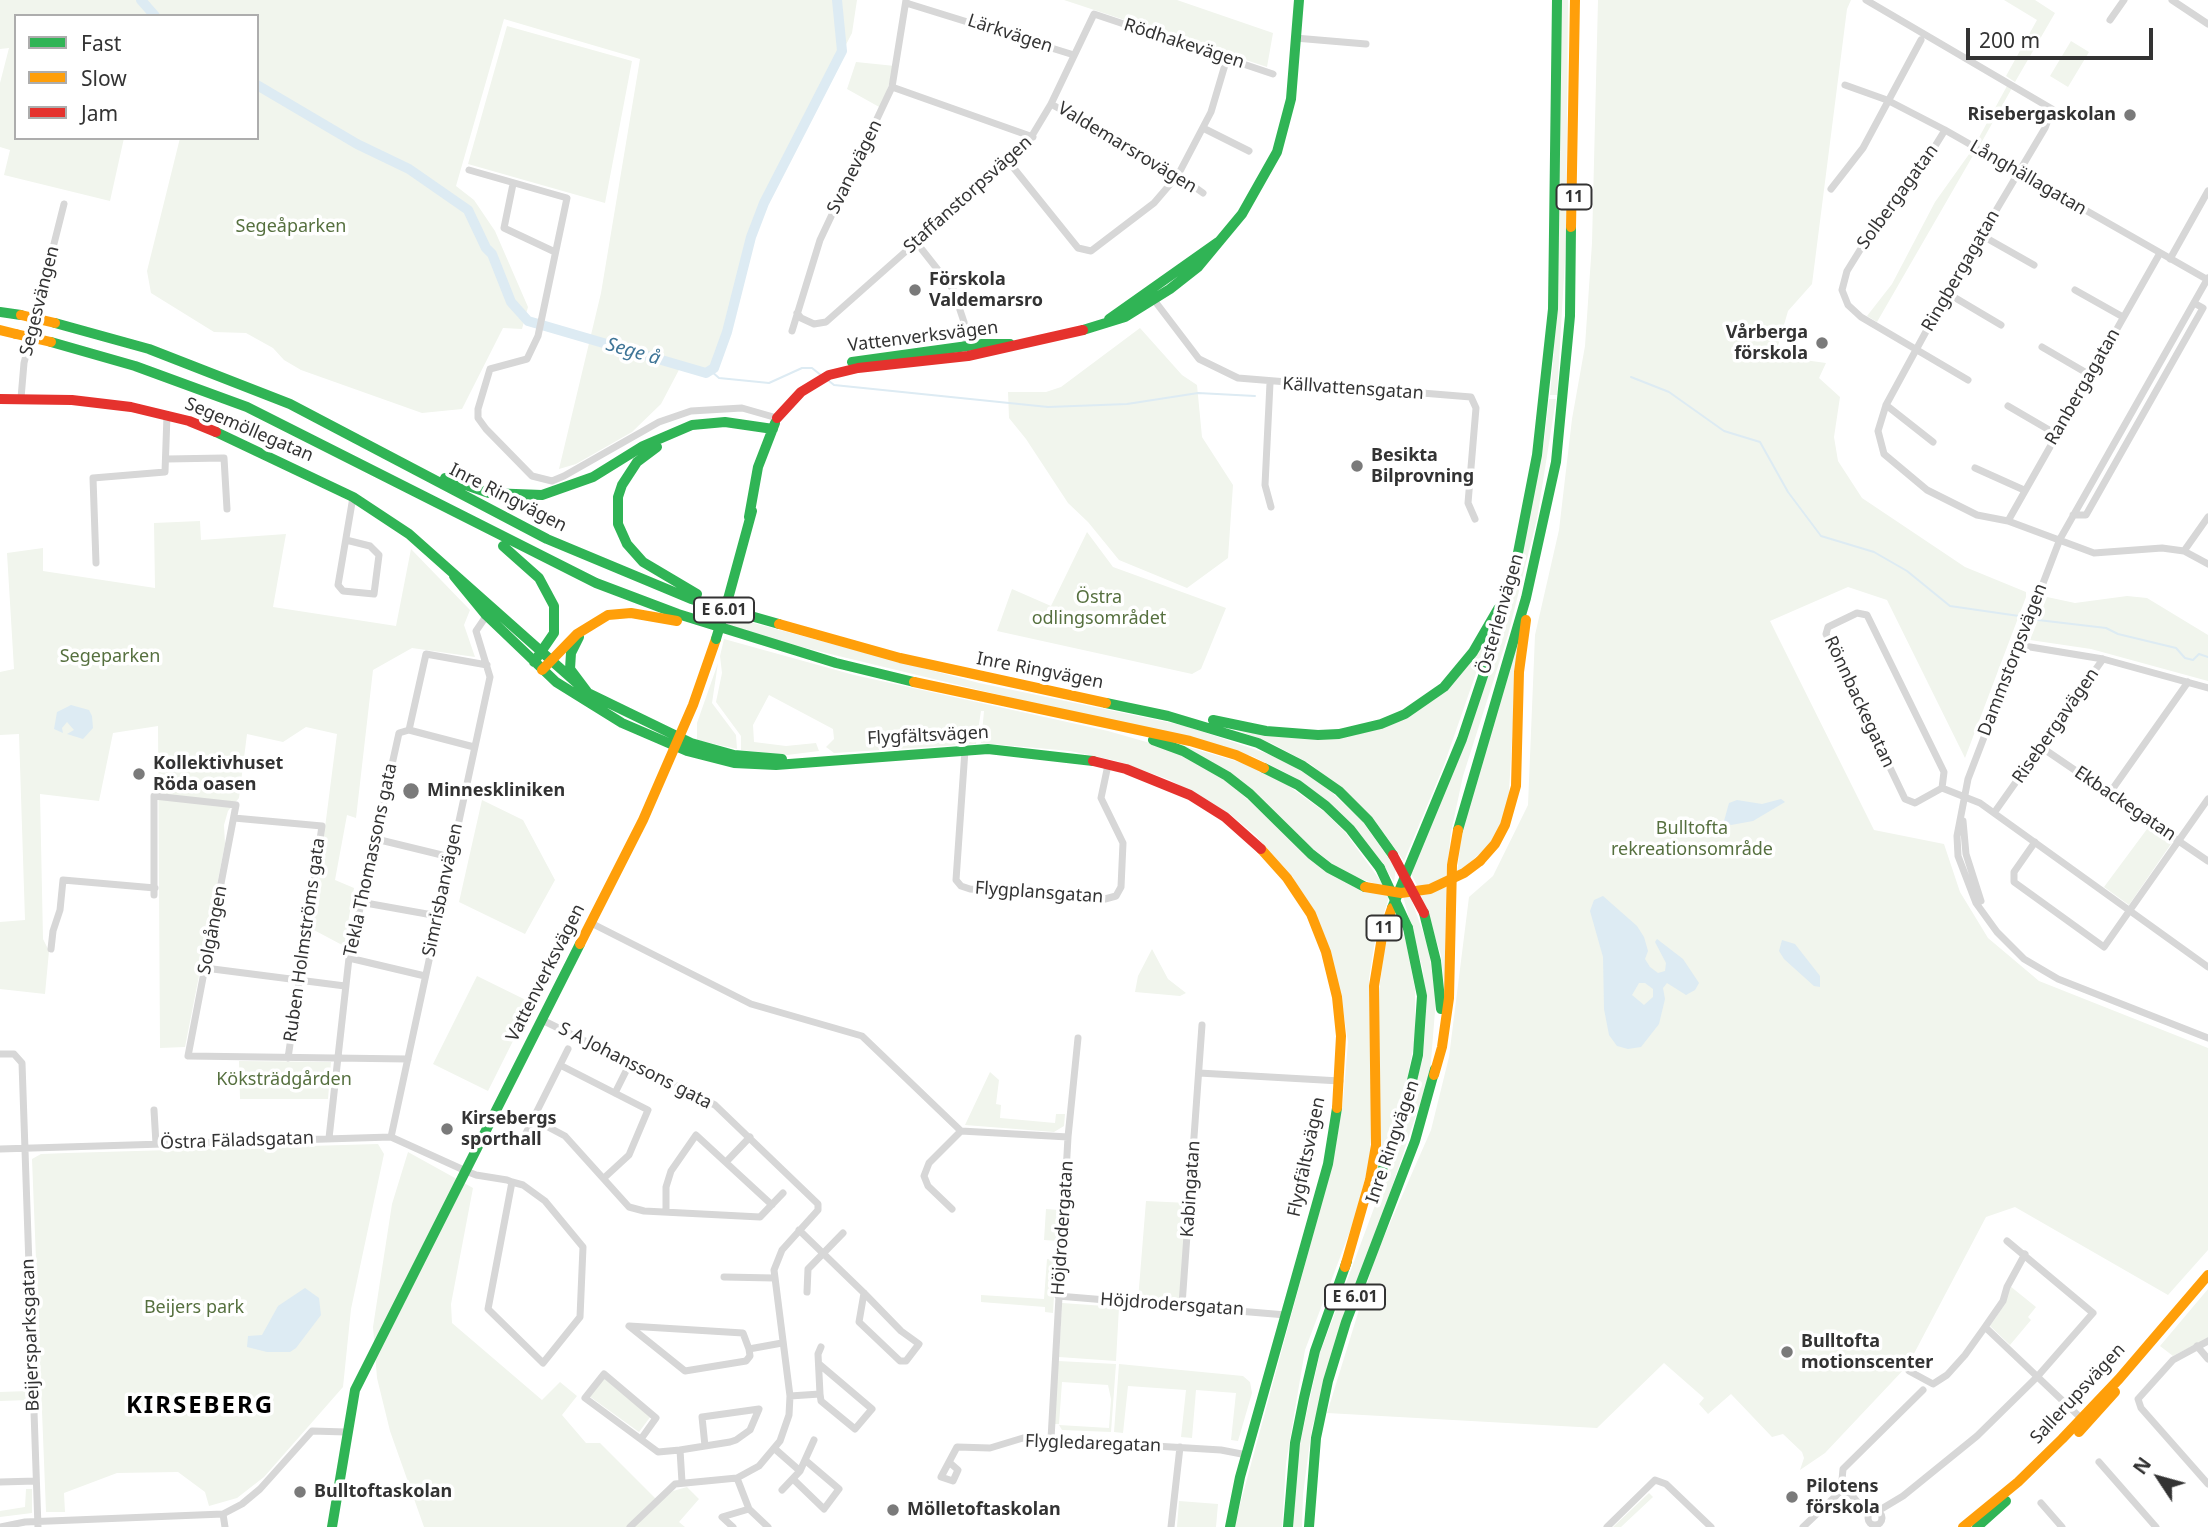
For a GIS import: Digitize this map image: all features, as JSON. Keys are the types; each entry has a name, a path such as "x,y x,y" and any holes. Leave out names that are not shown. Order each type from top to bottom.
{"main road":[{"name":"Vattenverksvägen","path":"332,1527 355,1390 591,923 678,742 716,639 749,517 772,445 774,428 802,392 822,375 1068,334 1108,320 1205,261 1255,194 1277,152 1291,99 1298,0"},
{"name":"Österlenvägen","path":"1345,1267 1370,1180 1376,1145 1373,1014 1377,961 1389,912 1429,820 1477,697 1516,563 1531,494 1546,392 1553,309 1557,0"},
{"name":"Österlenvägen","path":"1434,1075 1442,1048 1449,998 1451,896 1457,840 1478,750 1526,598 1556,461 1564,393 1573,254 1575,0"},
{"name":"Inre Ringvägen","path":"0,312 55,323 168,356 316,416 508,520 584,556 691,599 775,625 977,676 1107,702 1228,732 1284,754 1323,778 1355,805 1393,855 1424,913 1441,995 1434,1075 1415,1141 1346,1322 1328,1381 1316,1438 1309,1527"},
{"name":"Inre Ringvägen","path":"0,330 135,366 247,407 538,556 632,598 836,663 1190,741 1267,767 1326,806 1350,829 1380,868 1408,928 1422,996 1414,1080 1315,1351 1292,1465 1288,1527"},
{"name":"Segemöllegatan","path":"0,398 109,403 167,415 265,453 352,497 410,534 542,662 600,711 678,742"},
{"path":"316,416 460,485 489,493 517,496 565,489 593,477 656,439 692,425 725,422 774,428"},
{"path":"774,428 701,431 666,442 645,454 628,473 618,497 616,512 626,544 656,572 697,594 775,625"},
{"path":"1076,717 1163,743 1206,763 1250,794 1329,868 1365,887 1401,893 1430,889 1464,873 1480,861 1495,844 1506,825 1516,786 1521,650 1556,461"},
{"path":"444,507 516,555 545,587 554,606 555,625 542,662"},
{"path":"1107,702 1279,732 1339,734 1381,724 1425,701 1458,673 1494,617 1516,563"},
{"path":"542,662 588,626 619,613 649,615 787,653 836,663"},
{"path":"588,626 575,643 569,661 574,678 588,693"},
{"name":"Segemöllegatan","path":"542,662 588,693 678,742"},
{"name":"Flygfältsvägen","path":"678,742 713,758 751,765 810,764 965,750 1027,751 1108,765 1190,795 1225,817 1257,844 1287,878 1311,914 1326,952 1337,997 1340,1081 1328,1164 1247,1455 1230,1527"},
{"name":"Sallerupsvägen","path":"1963,1527 2018,1482 2084,1421 2208,1275"},
{"name":"Sallerupsvägen","path":"1977,1527 2084,1421 2208,1284"}],"street":[{"name":"Ringbergagatan","path":"1866,0 2048,104 2052,109 2051,117 1947,293 1886,405 1878,431 1884,454 1898,469 1944,500 1977,515 2008,522 2094,553 2147,548 2185,551"},
{"path":"2110,20 2124,0"},
{"path":"2172,0 2208,24"},
{"name":"Lärkvägen","path":"906,1 1074,55"},
{"name":"Svanevägen","path":"792,331 820,240 892,87 906,1"},
{"name":"Staffanstorpsvägen","path":"797,313 814,324 826,322 1033,137 1094,14"},
{"name":"Rödhakevägen","path":"1094,14 1273,74"},
{"path":"1295,38 1366,44"},
{"path":"1831,189 1863,148 1886,100 1921,40"},
{"path":"1008,161 1076,246 1091,251 1145,210 1178,175 1203,128 1227,58"},
{"name":"Långhällagatan","path":"1844,85 1886,100 1945,130 2208,279"},
{"path":"892,87 1033,137"},
{"name":"Valdemarsrovägen","path":"1051,104 1178,175 1203,193"},
{"path":"1203,128 1249,151"},
{"name":"Solbergagatan","path":"1945,130 1919,172 1883,213 1847,271 1843,283 1844,298 1852,311 1968,380"},
{"path":"469,170 567,198 538,336 527,359 490,369 478,409 478,418 486,429 539,480 552,481 564,476 659,422 691,411 742,408 774,428"},
{"path":"513,184 503,228 555,252"},
{"path":"2170,259 2208,191"},
{"name":"Segesvängen","path":"21,398 24,363 64,204"},
{"path":"1981,234 2034,265"},
{"path":"916,242 953,289 964,322 967,351"},
{"name":"Ranbergagatan","path":"2008,522 2160,253"},
{"name":"Dammstorpsvägen","path":"2208,279 2194,303 2203,308 2095,498 2085,515 2078,518 2073,515 2060,539 2018,645 1962,807 1965,854 1987,918 2009,945 2043,972 2208,1038"},
{"path":"2075,290 2123,317"},
{"path":"1947,293 2001,325"},
{"name":"Källvattensgatan","path":"1151,296 1207,366 1238,378 1270,383 1471,397 1476,408 1468,503 1475,519"},
{"path":"2042,347 2090,375"},
{"path":"1270,383 1265,485 1271,508"},
{"path":"1886,405 1933,442"},
{"path":"2008,406 2056,434"},
{"path":"96,563 93,478 162,473 167,469 167,415"},
{"path":"167,459 224,458 227,509"},
{"path":"1975,468 2024,490"},
{"path":"346,540 370,546 379,555 374,594 340,588 346,540 352,497"},
{"path":"2208,517 2185,551 2208,564"},
{"name":"Simrisbanvägen","path":"391,1137 490,677 476,631 489,612"},
{"name":"Rönnbackegatan","path":"1857,612 1867,615 1944,772 1942,788 1915,803 1905,799 1826,634 1828,627 1857,612"},
{"path":"2018,645 2103,659"},
{"name":"Tekla Thomassons gata","path":"329,1138 349,958 399,733 409,730 426,654 487,665"},
{"name":"Risebergavägen","path":"1994,813 2103,659 2208,688"},
{"path":"2109,794 2188,682"},
{"path":"409,730 474,747"},
{"name":"Ekbackegatan","path":"2041,747 2208,861"},
{"name":"Flygplansgatan","path":"965,750 956,876 957,883 970,889 1105,899 1116,896 1121,887 1123,843 1101,799 1108,765"},
{"path":"1942,788 1994,813 2208,967"},
{"name":"Solgången","path":"51,949 52,931 61,910 63,880 155,891 154,796 236,805 188,1056 288,1058"},
{"path":"2035,842 2014,872 2014,882 2104,947 2208,799"},
{"name":"Ruben Holmströms gata","path":"234,818 322,826 288,1058"},
{"path":"376,839 450,857"},
{"path":"360,902 438,916"},
{"path":"591,923 751,1004 862,1036 961,1131 924,1172 928,1186 952,1209"},
{"path":"349,958 425,976"},
{"path":"205,968 345,986"},
{"name":"S A Johanssons gata","path":"542,1020 715,1105 817,1202 818,1210 799,1230"},
{"name":"Kabingatan","path":"1182,1305 1202,1025"},
{"path":"1068,1137 1079,1038"},
{"path":"526,1133 568,1049"},
{"name":"Beijersparksgatan","path":"0,1054 15,1054 22,1063 38,1525"},
{"path":"288,1058 408,1059"},
{"path":"615,1093 630,1063"},
{"path":"560,1065 649,1112 628,1157 604,1178"},
{"path":"1199,1073 1340,1081"},
{"path":"154,1110 156,1144"},
{"path":"533,1119 565,1136 629,1207 644,1211 747,1219 761,1217 783,1193"},
{"name":"Höjdrodergatan","path":"961,1131 1068,1137 1051,1439"},
{"path":"666,1211 666,1187 671,1171 696,1135 772,1205"},
{"name":"Östra Fäladsgatan","path":"0,1149 391,1137 466,1171 512,1182 526,1187 542,1198 583,1247 579,1317 543,1363 488,1309 512,1182"},
{"path":"726,1162 750,1137"},
{"path":"630,1527 661,1495 682,1482 737,1478 759,1466 775,1449 786,1426 790,1396 774,1278 779,1255 799,1230 864,1293 901,1331 919,1344 906,1361 900,1361 859,1322 864,1293"},
{"path":"807,1292 808,1269 842,1233"},
{"path":"1861,1527 1875,1520 1977,1436 2037,1377 2093,1313 2007,1241"},
{"path":"1909,1371 1933,1384 1956,1365 2003,1301 2007,1287 2025,1254"},
{"path":"724,1277 774,1278"},
{"name":"Höjdrodersgatan","path":"1059,1296 1286,1315"},
{"path":"629,1326 743,1333 749,1349 750,1356 746,1361 685,1371 629,1326"},
{"path":"1985,1327 2084,1421"},
{"path":"2208,1341 2173,1360 2138,1399 2141,1408 2208,1484"},
{"path":"749,1349 782,1343"},
{"path":"2197,1346 2208,1359"},
{"path":"818,1364 872,1409 855,1429 821,1401 818,1364 821,1347"},
{"path":"641,1439 656,1418 604,1374 585,1398 657,1452 705,1446 740,1437 753,1425 759,1409 702,1418 705,1446"},
{"path":"1803,1527 1840,1491 1843,1469 1923,1390"},
{"path":"790,1396 820,1394"},
{"path":"0,1527 223,1514 242,1504 260,1489 312,1431 346,1432"},
{"name":"Flygledaregatan","path":"949,1462 957,1447 990,1448 1023,1438 1180,1447 1247,1455"},
{"path":"782,1490 800,1471 814,1440"},
{"path":"1171,1527 1180,1447"},
{"path":"775,1449 800,1471"},
{"path":"680,1450 682,1482"},
{"path":"793,1479 824,1510 839,1489 805,1460"},
{"path":"2099,1462 2156,1527"},
{"path":"737,1478 749,1509 768,1527"},
{"path":"1607,1527 1655,1480 1666,1484 1711,1527"},
{"path":"0,1482 36,1481"},
{"path":"1840,1491 1850,1493 1875,1520"},
{"path":"2041,1503 2062,1527"},
{"path":"733,1527 722,1517 749,1509"},
{"path":"223,1514 225,1527"}],"green space":[{"name":"Segeåparken","path":"0,0 857,0 852,33 764,203 714,368 706,373 681,366 661,404 632,432 576,464 559,469 601,293 640,59 504,19 456,186 474,200 495,231 528,307 522,329 503,328 462,409 422,413 301,370 284,360 273,348 246,333 214,332 151,293 147,271 180,140 259,140 259,14 14,14 14,140 124,140 110,201 4,175 10,150 0,147 0,83 9,48 0,49"},
{"path":"1064,0 1177,0 1273,33 1267,67"},
{"path":"1561,0 1568,0 1566,242 1557,395 1550,395 1554,351"},
{"name":"Bulltofta rekreationsområde","path":"1598,0 1851,0 1847,9 1812,284 1788,311 1775,356 1826,363 1819,378 1840,397 1834,437 1838,461 1862,498 1965,567 2026,592 2026,597 1965,758 1887,600 1848,587 1770,621 1874,830 1944,844 1960,892 1988,938 2039,981 2208,1048 2208,1250 2168,1295 2015,1207 1986,1217 1908,1365 1825,1453 1800,1470 1804,1458 1802,1452 1783,1434 1772,1437 1731,1394 1708,1414 1699,1404 1704,1398 1664,1363 1597,1428 1327,1413 1376,1255 1431,1130 1449,1057 1469,897 1493,876 1528,805 1535,635 1559,530 1572,419 1585,346 1592,243"},
{"path":"2004,0 2035,0 2055,13 2015,82 2006,76 2037,20"},
{"path":"507,26 632,61 605,203 468,164"},
{"path":"2071,41 2089,52 2068,87 2050,76"},
{"path":"856,62 895,66 881,108 847,89"},
{"path":"2007,86 2012,88 1980,145 1976,143"},
{"path":"1972,150 1975,152 1877,322 1867,316 1892,284 1935,202"},
{"path":"1140,328 1182,375 1197,385 1202,437 1233,485 1228,558 1187,588 1119,560 1088,522 1068,503 1009,418 1008,392 1046,392 1061,387"},
{"path":"1549,399 1556,399 1537,519 1508,635 1463,776 1451,832 1446,879 1418,887 1410,872 1459,756 1544,442"},
{"name":"Segeparken","path":"200,521 201,540 286,534 273,607 396,626 411,549 470,610 464,625 475,657 412,648 373,670 356,818 347,815 335,880 354,888 344,946 312,929 337,734 306,727 283,742 247,734 239,798 228,811 224,825 225,844 185,1047 160,1048 158,726 113,733 99,801 40,794 43,939 49,951 45,994 0,989 0,922 25,920 19,734 0,735 0,672 14,669 7,553 43,548 43,571 155,588 154,523"},
{"name":"Östra odlingsområdet","path":"1087,532 1113,567 1226,608 1201,669 1192,674 997,631 1012,589 1051,606"},
{"path":"2127,596 2147,598 2208,635 2208,681 2091,649 2030,640 2047,597 2075,603"},
{"path":"731,617 979,683 1186,726 1280,758 1324,785 1362,821 1396,868 1394,882 1386,869 1296,778 1252,756 789,644 728,626"},
{"path":"1490,633 1444,765 1404,861 1375,821 1312,765 1271,743 1231,728 1305,737 1413,713"},
{"path":"1518,636 1508,809 1491,844 1457,874 1463,821"},
{"path":"724,639 854,675 1108,731 1171,749 1223,777 1306,853 1389,897 1374,946 1369,979 1373,1110 1369,1164 1353,1223 1305,1350 1286,1463 1282,1527 1234,1527 1333,1161 1343,1102 1348,1042 1343,1009 1293,877 1256,836 1230,814 1170,780 1117,761 1070,751 981,743 984,711 981,711 976,744 834,753 826,747 834,739 833,729 769,695 753,725 754,742 786,746 816,743 819,751 787,755 741,750 741,736 716,702 722,673 720,656"},
{"path":"718,663 712,703 736,735 737,749 697,740 697,723"},
{"path":"1181,745 1246,764 1286,784 1326,813 1345,832 1385,887 1344,873"},
{"path":"482,800 523,820 555,880 525,934 459,902"},
{"path":"2150,825 2173,841 2129,905 2104,887"},
{"path":"1446,887 1445,993 1441,955 1421,895"},
{"path":"1403,896 1410,896 1428,946 1436,999 1430,1073 1312,1427 1303,1494 1302,1527 1292,1527 1299,1448 1320,1353 1396,1149 1423,1058 1426,1016 1423,970"},
{"path":"1395,909 1406,942 1415,989 1415,1039 1405,1089 1376,1175 1379,991 1384,952"},
{"path":"1152,949 1168,979 1186,993 1180,996 1135,992 1138,976"},
{"path":"477,976 532,1003 488,1091 433,1064"},
{"name":"Köksträdgården","path":"239,1061 331,1062 328,1099 240,1099"},
{"path":"990,1072 999,1080 996,1104 1001,1105 1000,1118 1055,1123 1056,1114 1065,1114 1064,1126 1054,1132 965,1125"},
{"name":"Beijers park","path":"378,1144 384,1154 351,1309 343,1387 264,1477 237,1498 209,1506 205,1492 178,1472 117,1473 64,1493 65,1512 46,1512 32,1159 41,1154"},
{"path":"408,1152 473,1188 451,1304 452,1323 542,1400 560,1382 577,1396 562,1415 586,1443 600,1443 659,1502 673,1491 687,1487 699,1499 679,1522 685,1527 424,1527 390,1431 377,1378 373,1327 392,1204"},
{"path":"1146,1201 1188,1203 1180,1303 1138,1300"},
{"path":"1046,1209 1059,1210 1057,1241 1044,1240"},
{"path":"1047,1259 1056,1260 1053,1313 1045,1312 1045,1307 981,1302 981,1295 1044,1299"},
{"path":"2010,1286 2036,1307 2028,1317 2031,1320 2010,1345 1990,1326 2005,1304"},
{"path":"2208,1289 2208,1338 2173,1356 2160,1346"},
{"path":"1062,1303 1119,1307 1116,1361 1059,1357"},
{"path":"1058,1361 1116,1364 1111,1432 1062,1430 1059,1425 1109,1428 1111,1399 1108,1385 1062,1382 1059,1424 1054,1424"},
{"path":"1119,1364 1243,1376 1250,1382 1252,1393 1238,1441 1231,1440 1236,1393 1196,1390 1192,1438 1181,1437 1186,1390 1128,1386 1123,1433 1114,1432"},
{"path":"604,1377 651,1416 639,1432 589,1396"},
{"path":"28,1391 29,1400 0,1401 0,1392"},
{"path":"26,1489 32,1489 32,1513 0,1517 0,1511 25,1507"},
{"path":"1649,1493 1653,1497 1621,1527 1613,1527"},
{"path":"1179,1501 1218,1504 1216,1527 1177,1527"}],"shaded area":[{"path":"71,705 89,710 92,716 93,728 83,739 67,734 74,730 67,722 62,728 63,733 54,729 57,712"},
{"path":"1781,799 1785,802 1753,821 1731,825 1724,821 1729,803 1737,800 1762,804"},
{"path":"1603,896 1637,926 1644,937 1648,951 1645,959 1650,967 1658,973 1665,971 1666,963 1655,942 1657,939 1683,959 1699,983 1695,990 1686,995 1667,983 1663,988 1665,999 1659,1024 1641,1047 1628,1049 1617,1046 1609,1035 1604,1009 1603,957 1590,911 1594,900","holes":["1639,983 1645,983 1653,989 1653,997 1644,1005 1632,995"]},
{"path":"1782,940 1795,944 1820,976 1820,987 1814,986 1784,959 1779,951"},
{"path":"305,1288 319,1298 321,1315 296,1348 290,1352 267,1352 247,1347 248,1336 262,1335 278,1306"}],"waterway":[{"name":"Sege å","path":"141,0 153,14"},
{"name":"Sege å","path":"259,86 357,144 409,169 468,210 486,248 492,254 511,302 528,321 706,373 714,368 727,332 751,237 764,203 842,51 837,0"},
{"path":"711,371 719,378 769,383 802,368 812,368 822,376"},
{"path":"1631,377 1669,392 1724,431 1760,442 1788,492 1821,536 1874,552 1907,571 1950,606 2019,616"},
{"path":"829,381 834,385 1048,407 1127,404 1198,393 1255,396"},
{"path":"2038,620 2106,628 2118,634 2176,648 2185,658 2193,660 2199,654 2208,657"}],"traffic: fast":[{"path":"1083,330 1125,317 1170,289 1198,267 1242,214 1277,152 1291,99 1299,0"},
{"path":"1392,908 1462,739 1489,658 1516,563 1537,455 1553,309 1557,0"},
{"path":"1458,830 1526,598 1556,462 1570,316 1571,227"},
{"path":"1109,319 1218,242"},
{"path":"0,312 21,315"},
{"path":"55,323 149,349 290,404 547,539 691,599 779,624"},
{"path":"51,342 135,366 247,407 596,583 678,614 836,663 914,682"},
{"path":"852,362 982,344 1010,344"},
{"path":"445,478 489,493 542,495 593,477 643,446 692,425 725,422 773,429"},
{"path":"749,517 758,467 775,423"},
{"path":"216,432 353,497 409,534 588,693 691,743 734,755 782,759"},
{"path":"657,447 637,462 622,485 618,497 618,524 627,544 643,562 697,594"},
{"path":"728,599 752,511"},
{"path":"503,546 539,578 554,606 554,633 534,662"},
{"path":"454,576 486,615 556,682 622,723 687,751 734,763 776,765 988,749 1093,761"},
{"path":"716,639 728,599"},
{"path":"1213,720 1266,731 1318,735 1339,734 1381,724 1405,714 1444,687 1473,652 1498,609"},
{"path":"579,637 571,653 570,669 588,693"},
{"path":"1106,703 1168,716 1258,743 1303,766 1339,791 1368,820 1393,855"},
{"path":"1153,740 1183,751 1227,776 1250,794 1311,854 1329,868 1365,887"},
{"path":"1264,768 1298,785 1326,806 1350,829 1380,868"},
{"path":"1380,868 1408,928"},
{"path":"1424,913 1436,961 1441,1009"},
{"path":"1373,1195 1406,1106 1418,1055 1422,996 1408,928"},
{"path":"332,1527 355,1390 580,944"},
{"path":"1309,1527 1316,1438 1328,1381 1346,1322 1415,1141 1435,1069"},
{"path":"1230,1527 1240,1477 1328,1164 1337,1108"},
{"path":"1288,1527 1295,1443 1304,1398 1315,1351 1347,1261"},
{"path":"1977,1527 2006,1501"}],"traffic: slow":[{"path":"1571,227 1575,0"},
{"path":"21,315 55,323"},
{"path":"0,330 16,334"},
{"path":"16,334 51,342"},
{"path":"542,670 577,634 608,615 631,613 677,621"},
{"path":"1480,861 1495,844 1505,825 1516,786 1519,672 1526,620"},
{"path":"779,624 900,658 1106,703"},
{"path":"580,944 643,820 693,705 716,639"},
{"path":"914,682 1190,741 1236,755 1264,768"},
{"path":"1434,1075 1442,1047 1449,998 1452,865 1458,830"},
{"path":"1261,849 1287,878 1311,914 1326,952 1337,997 1341,1036 1337,1108"},
{"path":"1365,887 1401,893 1430,889 1464,873 1480,861"},
{"path":"1345,1267 1370,1180 1376,1145 1374,986 1382,937 1392,908"},
{"path":"1963,1527 2018,1482 2062,1439 2119,1379 2208,1275"},
{"path":"2079,1432 2115,1392"}],"traffic: jam":[{"path":"777,418 801,392 829,375 858,368 968,356 1083,330"},
{"path":"0,399 72,400 131,407 189,421 216,432"},
{"path":"1093,761 1126,769 1190,795 1225,817 1261,849"},
{"path":"1393,855 1424,913"}],"place":[{"name":"Risebergaskolan","path":"2130,115"},
{"name":"Förskola Valdemarsro","path":"915,290"},
{"name":"Vårberga förskola","path":"1822,343"},
{"name":"Besikta Bilprovning","path":"1357,466"},
{"name":"Kollektivhuset Röda oasen","path":"139,774"},
{"name":"Minneskliniken","path":"411,791"},
{"name":"Kirsebergs sporthall","path":"447,1129"},
{"name":"Bulltofta motionscenter","path":"1787,1352"},
{"name":"Bulltoftaskolan","path":"300,1492"},
{"name":"Pilotens förskola","path":"1792,1497"},
{"name":"Mölletoftaskolan","path":"893,1510"}],"district":[{"name":"KIRSEBERG","path":"200,1406"}]}
